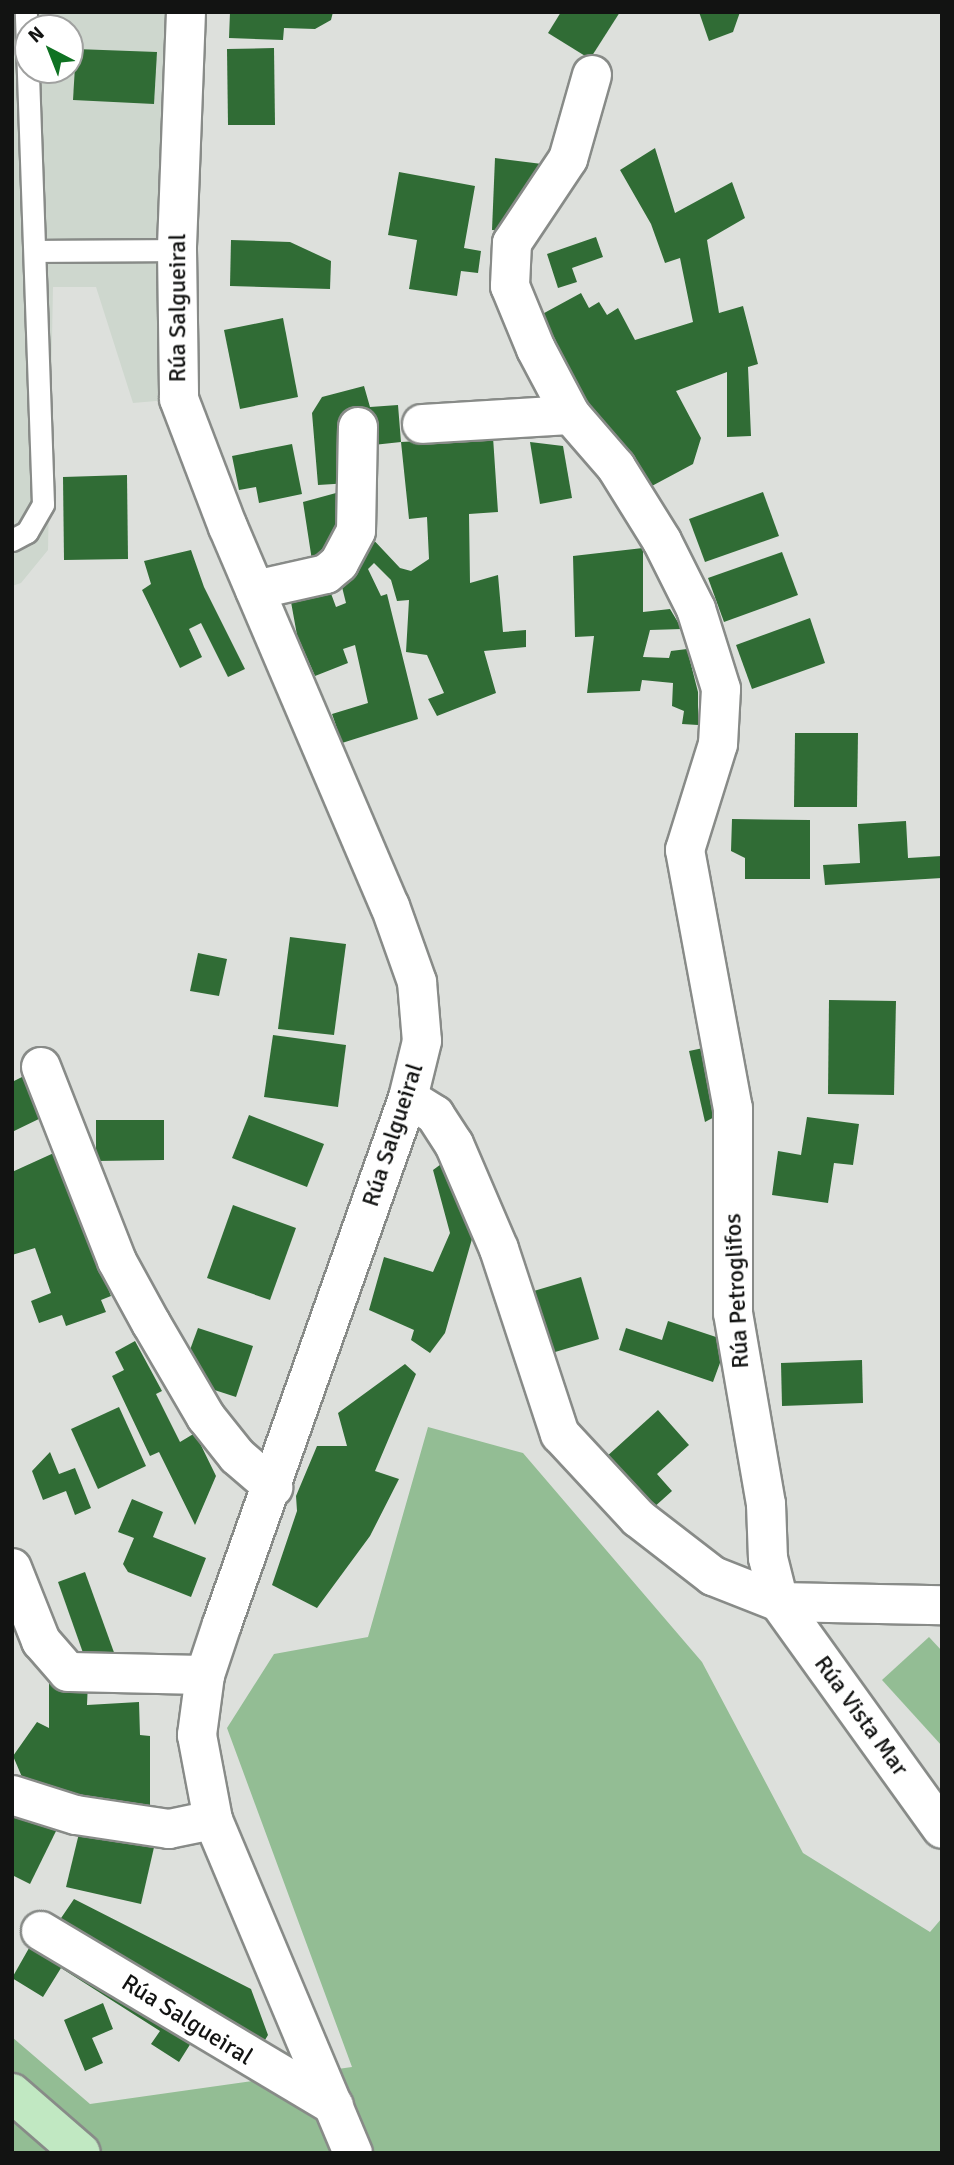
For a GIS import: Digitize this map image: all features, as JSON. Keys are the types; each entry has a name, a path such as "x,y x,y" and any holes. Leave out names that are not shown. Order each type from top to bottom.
{"main road":[{"path":"12,2093 81,2153"}],"street":[{"name":"Rúa Salgueiral","path":"186,12 177,250 179,399 255,590 390,906 416,982 422,1041 408,1098 205,1675 197,1735 213,1820 353,2153"},
{"name":"Rúa Petroglifos","path":"592,75 568,159 512,243 510,286 536,349 570,415 642,504 696,609 721,689 718,744 685,850 733,1108 733,1313 766,1504 768,1558 779,1602"},
{"path":"422,424 570,415"},
{"path":"255,590 326,574 339,563 356,531 358,426"},
{"path":"41,1067 117,1261 140,1303 206,1417 237,1456 273,1487"},
{"path":"408,1098 435,1115 454,1144 499,1249 560,1434 638,1518 713,1576 779,1602 942,1605"},
{"path":"12,1568 41,1641 68,1672 205,1675"},
{"name":"Rúa Vista Mar","path":"779,1602 942,1829"},
{"path":"12,1795 76,1815 169,1829 213,1820"},
{"name":"Rúa Salgueiral","path":"41,1931 334,2106"}],"lane":[{"path":"12,540 27,532 43,504 37,251 26,12"},
{"path":"37,251 177,250"}],"shaded area":[{"path":"12,12 186,12 179,399 133,403 96,287 53,287 48,550 21,583 12,586"}],"green space":[{"path":"428,1427 523,1453 702,1662 803,1853 930,1932 942,1918 942,2153 12,2153 12,2037 90,2104 352,2067 227,1728 274,1654 368,1637"},
{"path":"929,1637 942,1651 942,1746 882,1680"}],"building":[{"path":"230,12 333,12 331,20 315,29 284,28 283,40 229,38"},
{"path":"561,12 620,12 590,59 548,33"},
{"path":"699,12 740,12 733,32 709,41"},
{"path":"274,48 275,125 228,125 227,49"},
{"path":"84,49 157,52 154,104 73,100 74,84 84,84"},
{"path":"655,148 675,213 732,182 745,218 707,240 719,313 743,306 758,364 748,367 751,436 727,437 727,372 676,391 701,438 693,464 650,487 642,471 633,475 618,463 535,318 581,293 589,308 599,302 607,315 618,308 635,340 693,322 680,258 665,263 651,224 620,170"},
{"path":"495,158 542,164 506,231 492,230"},
{"path":"399,172 475,186 464,248 481,251 478,273 461,271 457,296 409,289 417,240 388,235"},
{"path":"596,237 603,257 572,268 577,282 558,288 547,254"},
{"path":"231,240 290,242 331,261 330,289 230,286"},
{"path":"283,318 298,397 240,409 224,330"},
{"path":"364,386 370,407 398,405 401,442 364,446 361,408 347,446 350,483 318,485 312,413 322,397"},
{"path":"493,437 498,512 469,514 470,583 498,575 503,632 526,630 526,647 484,651 496,693 437,716 428,699 444,693 427,655 406,652 409,600 397,601 391,580 374,563 368,569 381,596 387,594 418,719 342,743 332,714 368,703 355,645 343,649 348,663 315,676 297,635 289,591 326,580 336,607 346,603 341,583 368,534 400,568 411,571 429,559 427,517 409,519 401,442"},
{"path":"530,442 563,446 572,498 540,504"},
{"path":"292,444 302,494 259,503 256,487 239,490 232,456"},
{"path":"127,475 128,559 64,560 63,477"},
{"path":"763,492 779,536 705,562 689,519"},
{"path":"336,493 343,544 313,567 303,502"},
{"path":"643,548 643,612 670,609 682,629 650,630 643,657 669,658 671,651 687,649 698,692 698,725 682,724 684,711 672,706 673,683 642,680 640,691 587,693 594,636 575,637 573,556"},
{"path":"191,550 204,587 245,669 228,677 201,623 189,629 202,657 180,668 142,590 151,584 144,561"},
{"path":"782,552 798,595 724,622 708,578"},
{"path":"810,618 825,663 752,689 736,645"},
{"path":"795,733 858,733 857,807 794,807"},
{"path":"732,819 810,820 810,879 745,879 745,858 731,851"},
{"path":"906,821 908,858 942,856 942,878 825,885 823,865 860,863 858,824"},
{"path":"290,937 346,944 334,1035 278,1029"},
{"path":"198,953 227,959 219,996 190,991"},
{"path":"829,1000 896,1001 894,1095 828,1094"},
{"path":"273,1035 346,1045 338,1107 264,1097"},
{"path":"708,1047 722,1113 705,1122 689,1051"},
{"path":"26,1075 45,1116 12,1132 12,1082"},
{"path":"249,1115 324,1144 307,1187 232,1158"},
{"path":"807,1117 859,1124 853,1165 834,1163 828,1203 772,1195 778,1151 801,1155"},
{"path":"96,1120 164,1120 164,1160 96,1161"},
{"path":"56,1152 111,1296 101,1300 106,1312 66,1326 62,1315 39,1323 31,1301 51,1293 35,1248 12,1255 12,1172"},
{"path":"448,1159 474,1232 445,1333 430,1353 411,1340 414,1330 369,1310 384,1257 433,1272 450,1233 433,1170"},
{"path":"233,1205 296,1228 270,1300 207,1278"},
{"path":"581,1277 599,1339 545,1355 527,1293"},
{"path":"668,1321 728,1341 713,1382 619,1350 626,1328 662,1340"},
{"path":"198,1328 253,1346 236,1397 193,1383 184,1366"},
{"path":"135,1341 162,1391 156,1394 180,1442 195,1433 216,1476 195,1525 159,1452 150,1456 112,1376 124,1370 115,1352"},
{"path":"862,1360 863,1403 782,1406 781,1363"},
{"path":"405,1364 416,1374 375,1471 399,1479 370,1536 317,1608 272,1585 297,1511 296,1496 317,1446 347,1446 338,1413"},
{"path":"119,1407 146,1466 98,1489 71,1429"},
{"path":"658,1410 689,1445 657,1474 672,1491 652,1509 605,1458"},
{"path":"50,1452 59,1474 75,1468 91,1508 75,1515 66,1491 43,1500 32,1471"},
{"path":"132,1499 163,1512 153,1537 206,1558 191,1597 128,1572 123,1564 134,1538 118,1532"},
{"path":"85,1572 116,1658 88,1667 58,1582"},
{"path":"49,1681 88,1682 87,1705 139,1702 140,1735 150,1736 150,1806 89,1807 28,1791 13,1756 37,1722 49,1728"},
{"path":"12,1805 58,1827 30,1884 12,1875"},
{"path":"81,1825 155,1843 141,1904 66,1887"},
{"path":"74,1899 251,1989 268,2035 259,2050 167,2000 174,1988 57,1924"},
{"path":"37,1934 196,2035 179,2062 151,2044 160,2031 61,1968 43,1997 12,1978"},
{"path":"103,2003 113,2029 92,2038 103,2063 85,2071 64,2020"}]}
